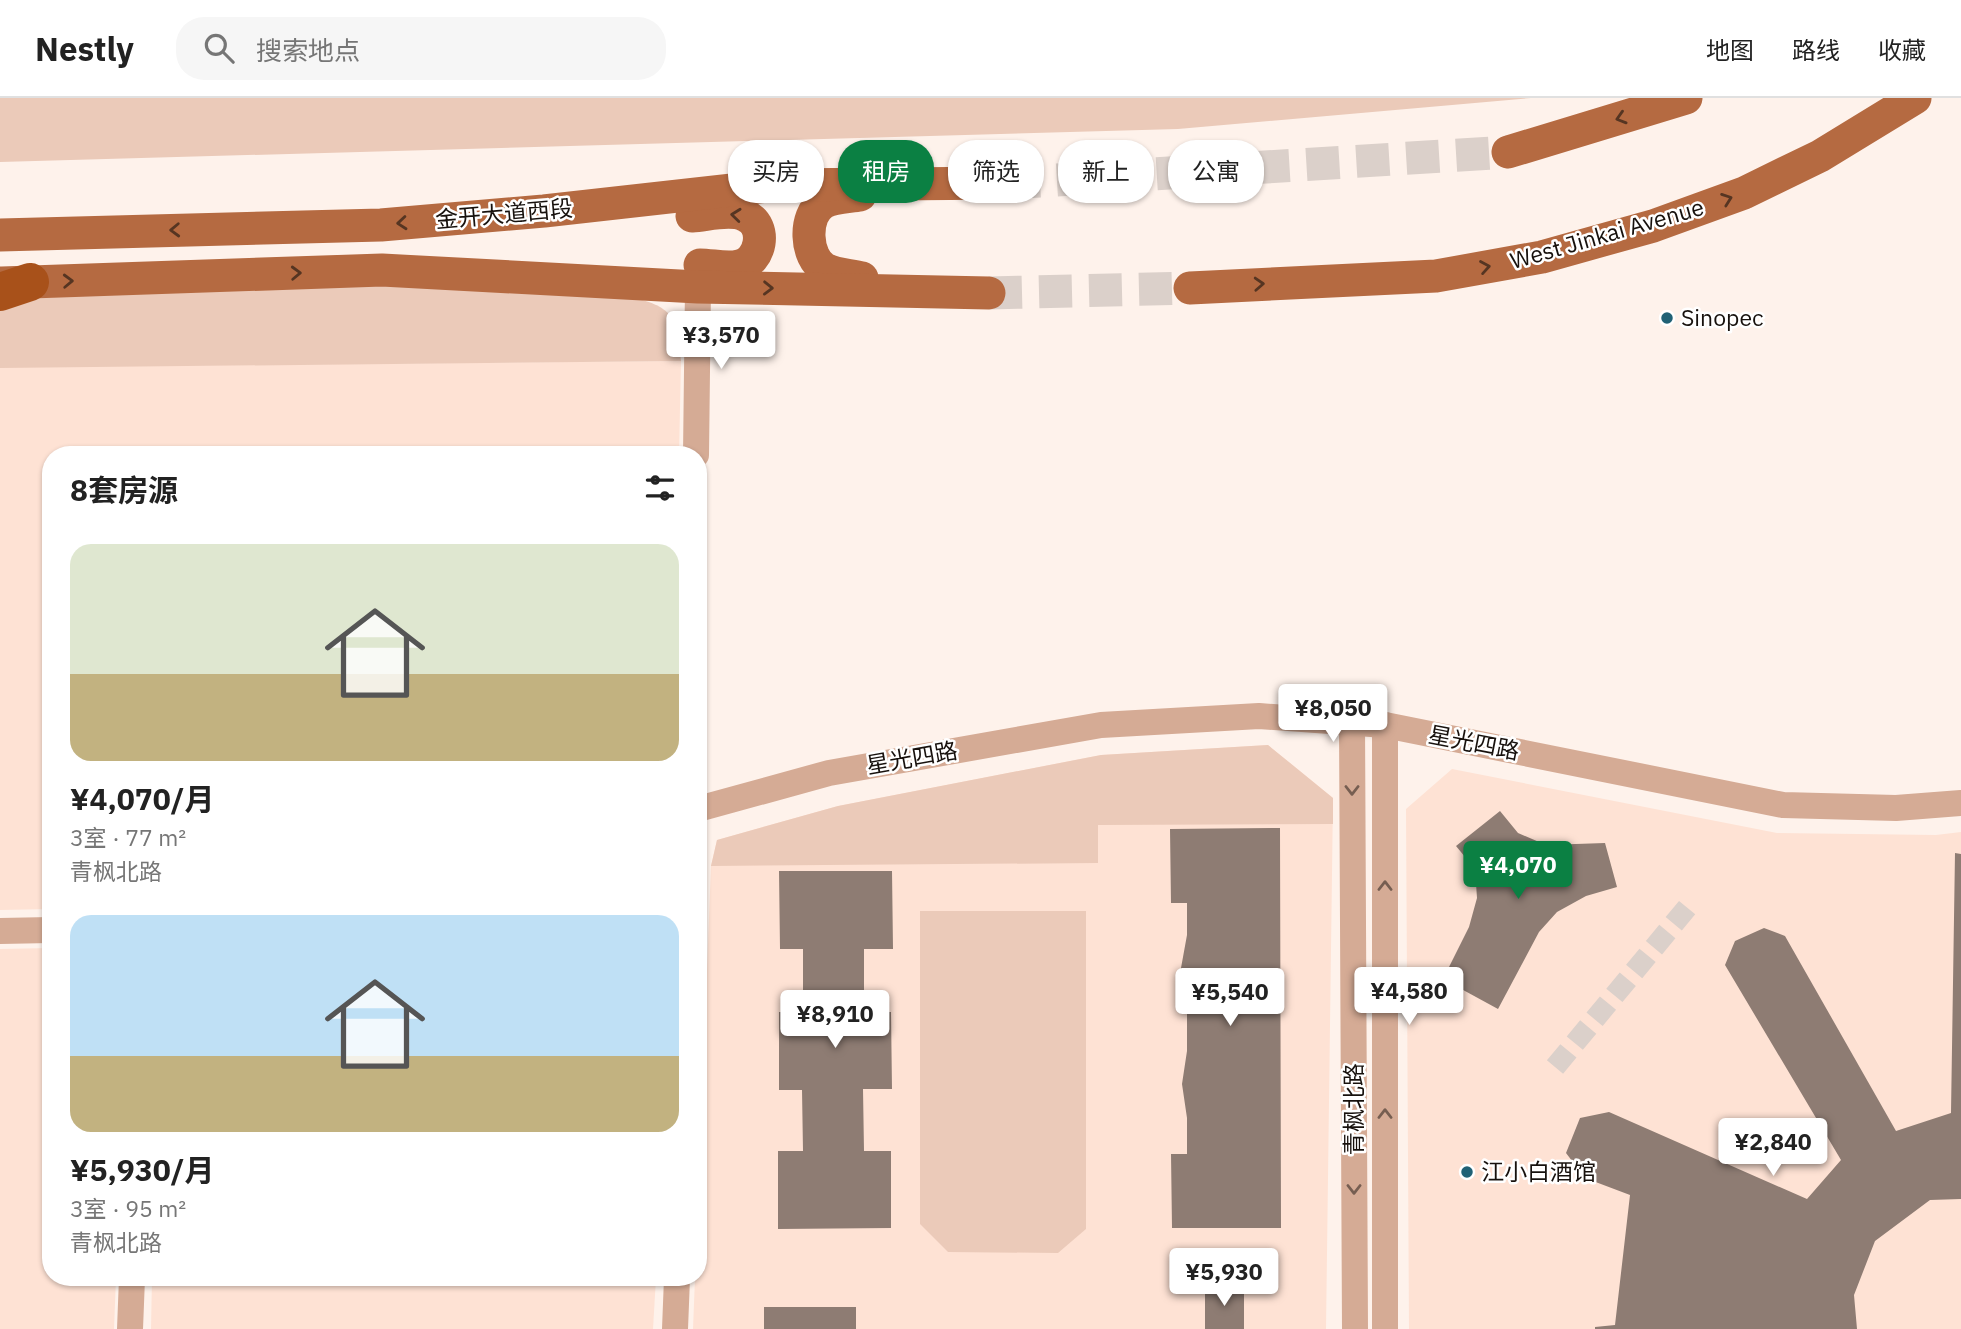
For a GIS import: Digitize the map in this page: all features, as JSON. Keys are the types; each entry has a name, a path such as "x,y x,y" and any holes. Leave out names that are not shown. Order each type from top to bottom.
{"main road":[{"path":"1508,152 1686,98"},
{"name":"West Jinkai Avenue","path":"1191,288 1436,276 1542,257 1653,226 1744,193 1821,156 1915,98"},
{"name":"金开大道西段","path":"0,235 381,225 544,211 776,185 838,185"},
{"path":"838,199 823,202 813,212 809,243 814,259 825,269 921,291"},
{"path":"527,278 626,263 739,266 753,259 760,246 758,228 748,216 734,213 625,221 544,211"},
{"path":"10,285 382,270 698,287 989,293"}],"street":[{"path":"696,446 698,287"},
{"name":"星光四路","path":"707,807 829,773 1101,725 1259,716 1385,725 1783,805 1896,808 1961,803"},
{"name":"青枫北路","path":"1352,721 1355,1329"},
{"name":"青枫北路","path":"1385,725 1385,1329"},
{"path":"0,931 42,930"},
{"path":"130,1329 132,1286"},
{"path":"675,1329 677,1286"}],"shaded area":[{"path":"0,98 1531,98 1178,129 0,162"},
{"path":"372,284 631,297 657,305 671,317 678,335 681,361 0,368 0,305 30,298"},
{"path":"681,361 679,446 42,446 42,909 0,910 0,367"},
{"path":"1268,745 1333,798 1326,1329 693,1329 695,1286 707,1286 707,970 711,866 717,840 838,806 1101,755"},
{"path":"1268,745 1333,798 1333,824 1098,825 1098,863 711,866 717,840 838,806 1101,755"},
{"path":"1452,769 1777,833 1936,835 1961,832 1961,1329 1409,1329 1406,809"},
{"path":"920,911 1086,911 1086,1229 1058,1253 948,1252 920,1224"},
{"path":"42,948 42,1286 116,1286 114,1329 0,1329 0,949"},
{"path":"152,1286 656,1286 653,1329 151,1329"}],"building":[{"path":"1500,811 1518,833 1546,845 1605,843 1617,887 1586,896 1557,912 1539,932 1498,1009 1443,979 1469,927 1477,898 1475,869 1456,846"},
{"path":"1280,828 1281,1228 1172,1228 1171,1154 1187,1154 1187,1118 1182,1084 1187,1051 1187,1003 1181,968 1187,935 1187,903 1171,903 1170,829"},
{"path":"1955,853 1961,854 1961,1199 1930,1200 1875,1241 1854,1295 1857,1329 1595,1329 1615,1325 1630,1195 1585,1178 1566,1153 1580,1118 1609,1112 1807,1199 1841,1160 1725,965 1735,941 1764,928 1785,936 1896,1131 1951,1113"},
{"path":"779,871 892,871 893,949 864,949 864,1012 891,1012 892,1089 863,1089 864,1151 891,1151 891,1228 778,1229 778,1151 803,1151 802,1090 779,1090 779,1012 803,1012 803,949 780,949"},
{"path":"1205,1288 1244,1288 1244,1329 1205,1329"},
{"path":"764,1307 856,1307 856,1329 764,1329"}],"tunnel":[{"path":"1044,181 1508,152"},
{"path":"989,293 1190,288"},
{"path":"1555,1067 1691,903"}],"place":[{"name":"Sinopec","path":"1667,318"},
{"name":"江小白酒馆","path":"1467,1172"}]}
